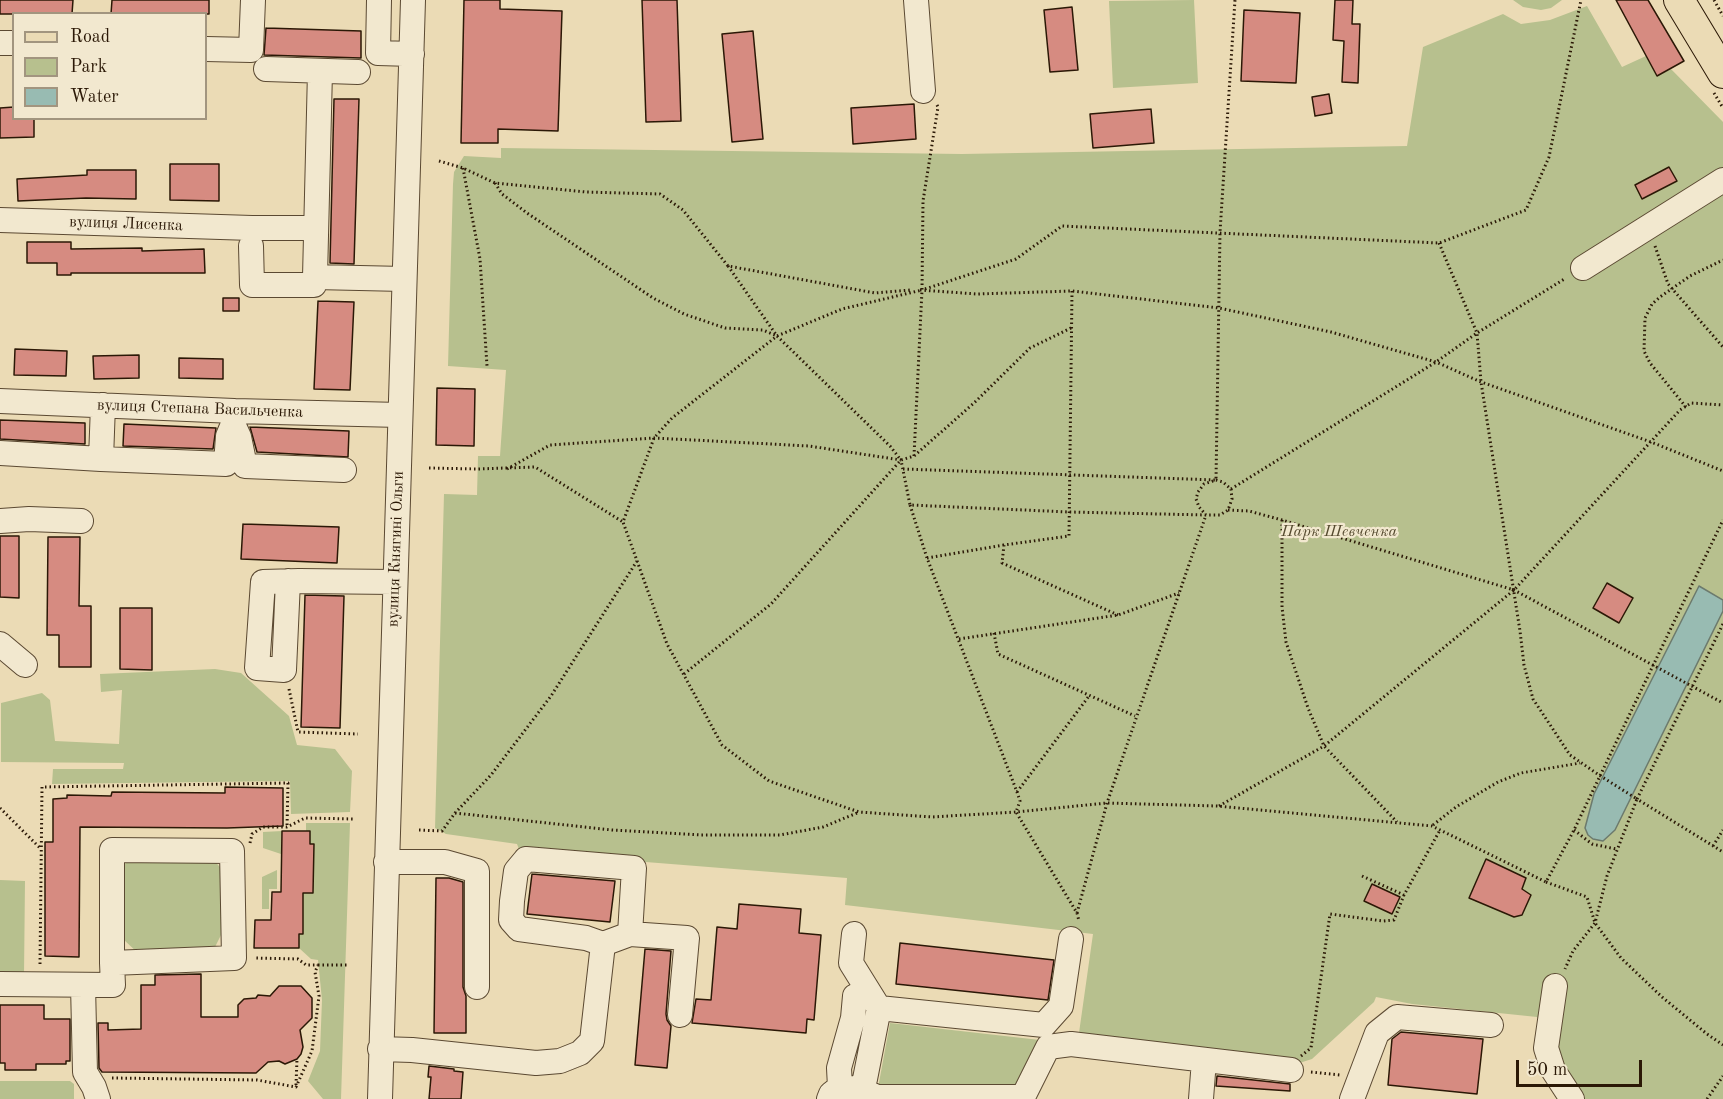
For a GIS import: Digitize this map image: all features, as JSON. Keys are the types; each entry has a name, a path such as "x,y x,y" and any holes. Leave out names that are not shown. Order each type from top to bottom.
{"main road":[{"path":"1679,0 1723,73"}],"street":[{"path":"207,49 251,50 253,0"},
{"path":"379,0 378,54 412,54"},
{"name":"вулиця Княгині Ольги","path":"380,1099 413,0"},
{"path":"916,0 923,92"},
{"path":"267,69 358,72"},
{"path":"252,237 252,285 314,285 320,71"},
{"path":"1583,268 1723,180"},
{"name":"вулиця Лисенка","path":"0,220 252,237 315,228"},
{"path":"315,278 404,279"},
{"name":"вулиця Степана Васильченка","path":"0,401 103,405 233,417 400,415"},
{"path":"101,459 103,405"},
{"path":"0,453 226,464 228,436 233,417"},
{"path":"233,417 246,466 344,470"},
{"path":"0,521 29,519 81,521"},
{"path":"284,670 256,668 263,582 395,582"},
{"path":"0,644 25,665"},
{"path":"0,984 113,985 112,963 112,850 232,851 234,963 112,963"},
{"path":"630,934 634,868 526,859 516,871 511,920 519,930 586,938 603,944 630,934 687,938 680,1015"},
{"path":"386,862 446,862 477,871 477,987"},
{"path":"843,1092 866,1079 879,1008 851,963 854,934"},
{"path":"843,1092 877,1097 1023,1098 1046,1036 1061,1006 1071,939"},
{"path":"380,1049 412,1050 536,1063 560,1061 580,1053 592,1041 603,944"},
{"path":"83,985 85,1072 94,1089"},
{"path":"1555,986 1546,1048 1553,1070 1572,1099"},
{"path":"843,1092 839,1068 853,1018 855,996"},
{"path":"879,1008 1046,1036 1071,1044 1204,1060 1294,1064"},
{"path":"1352,1099 1377,1033 1397,1017 1491,1025"},
{"path":"1201,1099 1204,1060"}],"path":[{"path":"1216,480 1220,232 1235,0"},
{"path":"1581,0 1549,157 1526,210 1439,243 1062,226 1016,259 922,290 842,309 777,336 672,418 654,438 624,522 667,644 722,746 768,781 859,812 932,817 1107,803 1217,806 1432,826 1546,882 1587,897 1595,922 1621,958 1662,997 1723,1045"},
{"path":"1714,0 1723,16"},
{"path":"914,456 922,290 923,201 938,107 923,92"},
{"path":"439,161 463,168 495,183 586,192 660,194 683,210 728,266 777,336 902,460 910,505 927,558 1020,801 1016,812"},
{"path":"463,168 480,259 487,366"},
{"path":"495,183 502,194 527,213 653,298 684,314 725,328 763,330 777,336"},
{"path":"1648,228 1668,284 1723,347"},
{"path":"1439,243 1477,333 1481,381 1524,664 1533,699 1570,755 1723,852"},
{"path":"1686,407 1650,363 1644,351 1645,318 1652,304 1672,288 1690,276 1723,260"},
{"path":"728,266 875,293 922,290 977,294 1072,291 1219,308 1332,332 1436,362 1481,381 1652,442 1723,471"},
{"path":"1231,489 1583,268"},
{"path":"927,558 1069,536 1072,291"},
{"path":"507,469 550,445 654,438 809,446 902,460 914,456 974,403 1030,348 1073,327"},
{"path":"1217,806 1324,746 1514,590 1680,410 1691,404 1723,405"},
{"path":"684,674 771,604 902,460"},
{"path":"429,468 535,467 624,522"},
{"path":"903,469 1216,480 1224,482 1231,489 1232,499 1228,510"},
{"path":"1206,515 1196,499 1198,492 1204,484 1216,480"},
{"path":"910,505 1206,515 1220,515 1228,510 1249,511 1514,590 1723,703"},
{"path":"1016,812 1077,913 1107,803 1206,515"},
{"path":"1282,520 1282,608 1286,642 1308,708 1324,746 1398,824"},
{"path":"1546,882 1574,830 1723,520"},
{"path":"1004,545 1002,563 1118,615"},
{"path":"419,830 442,831 491,775 551,696 637,561"},
{"path":"959,639 1118,615 1179,593"},
{"path":"1555,986 1573,951 1595,922 1616,849 1637,799 1723,624"},
{"path":"994,633 998,654 1136,717"},
{"path":"284,670 298,732 358,734"},
{"path":"1017,792 1089,696"},
{"path":"1432,826 1477,794 1505,779 1521,773 1580,763"},
{"path":"40,984 42,787 288,783 287,827"},
{"path":"0,808 42,849"},
{"path":"456,813 612,830 701,835 769,835 823,827 859,812"},
{"path":"232,851 247,850 252,834 263,827 287,827 305,818 354,819"},
{"path":"1294,1064 1311,1048 1330,914 1383,921 1394,920 1404,895 1440,830"},
{"path":"1574,830 1592,844 1616,849"},
{"path":"1713,846 1723,830"},
{"path":"1362,876 1404,895"},
{"path":"234,963 298,959 306,965 349,965"},
{"path":"296,1087 312,1051 319,996 315,972 318,965"},
{"path":"296,1087 297,1059"},
{"path":"1294,1064 1340,1075"},
{"path":"1707,1099 1723,1076"},
{"path":"94,1089 257,1080 296,1087"}],"green space":[{"path":"1194,0 1198,83 1113,88 1109,1"},
{"path":"1513,0 1562,0 1551,8 1541,10 1523,7"},
{"name":"Парк Шевченка","path":"1587,6 1622,67 1646,56 1657,76 1671,69 1723,122 1723,1099 1578,1099 1537,1017 1412,1004 1376,997 1374,1002 1312,1059 1296,1064 1078,1040 1093,934 845,905 847,878 520,852 517,844 446,834 435,828 444,494 477,495 478,456 500,456 506,370 448,366 453,184 454,172 464,156 501,158 501,148 962,154 1407,146 1423,47 1503,14 1521,24 1550,20"},
{"path":"215,669 241,673 289,716 297,745 335,749 352,771 350,812 291,814 290,781 52,784 53,769 123,769 124,763 1,762 1,703 42,693 50,700 55,741 119,744 122,690 101,692 100,674"},
{"path":"306,823 350,823 341,1099 323,1099 308,1081 320,1051 322,1000 318,960 311,959 299,948 299,934 303,933 303,893 313,893 314,845 310,844 310,831 306,831"},
{"path":"282,831 281,854 263,848 263,832"},
{"path":"212,858 225,873 226,925 211,955 140,955 123,939 125,864 128,860"},
{"path":"277,870 277,889 269,889 269,909 262,909 262,877"},
{"path":"0,880 25,881 24,975 0,976"},
{"path":"890,1023 1040,1040 1018,1090 878,1088"},
{"path":"0,1081 70,1081 74,1084 74,1099 0,1099"}],"water":[{"path":"1699,586 1723,600 1723,611 1615,830 1603,841 1593,839 1585,828 1594,794"}],"building":[{"path":"0,0 73,0 72,12 0,14"},
{"path":"112,0 209,0 209,14 207,12 111,12"},
{"path":"464,0 500,0 500,9 562,11 558,131 498,129 498,143 461,143"},
{"path":"642,0 677,0 681,121 646,122"},
{"path":"1335,0 1353,0 1352,24 1360,24 1358,83 1342,82 1344,41 1333,40"},
{"path":"1616,0 1648,0 1684,61 1657,76"},
{"path":"1072,7 1078,70 1050,72 1044,10"},
{"path":"1244,10 1300,13 1296,83 1241,81"},
{"path":"266,28 361,31 361,58 264,55"},
{"path":"753,31 763,139 732,142 722,34"},
{"path":"1329,94 1332,113 1315,116 1312,97"},
{"path":"334,99 359,99 354,264 330,263"},
{"path":"914,104 916,139 853,144 851,108"},
{"path":"12,107 12,120 34,120 34,137 0,138 0,108"},
{"path":"1151,109 1154,143 1093,148 1090,114"},
{"path":"170,164 219,164 219,201 170,200"},
{"path":"1669,167 1677,181 1642,199 1635,185"},
{"path":"87,170 136,170 136,199 86,198 18,201 17,179 87,175"},
{"path":"27,242 71,242 71,249 142,248 142,251 204,249 205,273 71,273 71,275 57,275 57,263 27,263"},
{"path":"223,298 239,298 239,311 223,311"},
{"path":"318,301 354,302 350,390 314,389"},
{"path":"15,349 67,351 66,376 14,375"},
{"path":"139,355 139,378 94,379 93,356"},
{"path":"179,358 223,359 223,379 179,378"},
{"path":"437,388 475,389 474,446 436,445"},
{"path":"0,420 85,423 85,444 0,439"},
{"path":"124,424 216,428 213,449 123,446"},
{"path":"250,427 349,431 348,457 257,452"},
{"path":"243,524 339,527 337,563 241,559"},
{"path":"0,536 19,536 19,598 0,597"},
{"path":"48,537 80,537 79,606 91,606 91,667 59,667 59,635 47,635"},
{"path":"1607,583 1633,598 1619,623 1593,608"},
{"path":"305,595 344,596 340,728 301,727"},
{"path":"120,608 152,608 152,670 120,669"},
{"path":"225,787 283,788 283,826 80,827 79,957 45,956 45,842 53,842 53,799 67,798 67,795 111,796 112,792 225,793"},
{"path":"282,831 310,831 310,844 314,844 313,893 303,893 303,934 299,934 299,948 254,948 255,920 271,920 272,892 281,892"},
{"path":"1486,859 1526,878 1522,889 1531,895 1522,915 1514,917 1469,898"},
{"path":"532,874 615,881 610,922 527,914"},
{"path":"436,878 449,878 463,882 463,987 466,996 466,1033 434,1033"},
{"path":"1372,884 1400,897 1392,914 1364,901"},
{"path":"739,904 801,909 799,933 821,935 814,1020 807,1019 806,1033 692,1023 696,999 711,1000 717,927 737,929"},
{"path":"900,943 1054,960 1048,1000 896,984"},
{"path":"645,949 671,951 666,1014 671,1026 667,1068 635,1065"},
{"path":"201,974 201,1017 238,1017 238,1005 244,999 256,998 258,995 270,996 279,986 301,986 312,998 312,1018 300,1030 303,1047 297,1059 285,1064 279,1061 268,1062 256,1073 102,1072 99,1068 98,1023 108,1023 108,1030 141,1029 141,985 155,985 155,975"},
{"path":"0,1005 44,1005 44,1019 70,1019 70,1061 66,1061 66,1064 36,1064 36,1070 5,1070 5,1063 0,1063"},
{"path":"1401,1032 1483,1039 1477,1094 1388,1085 1392,1039"},
{"path":"429,1066 463,1072 461,1099 429,1099 431,1077 428,1077"},
{"path":"1217,1076 1290,1084 1290,1091 1216,1086"}]}
